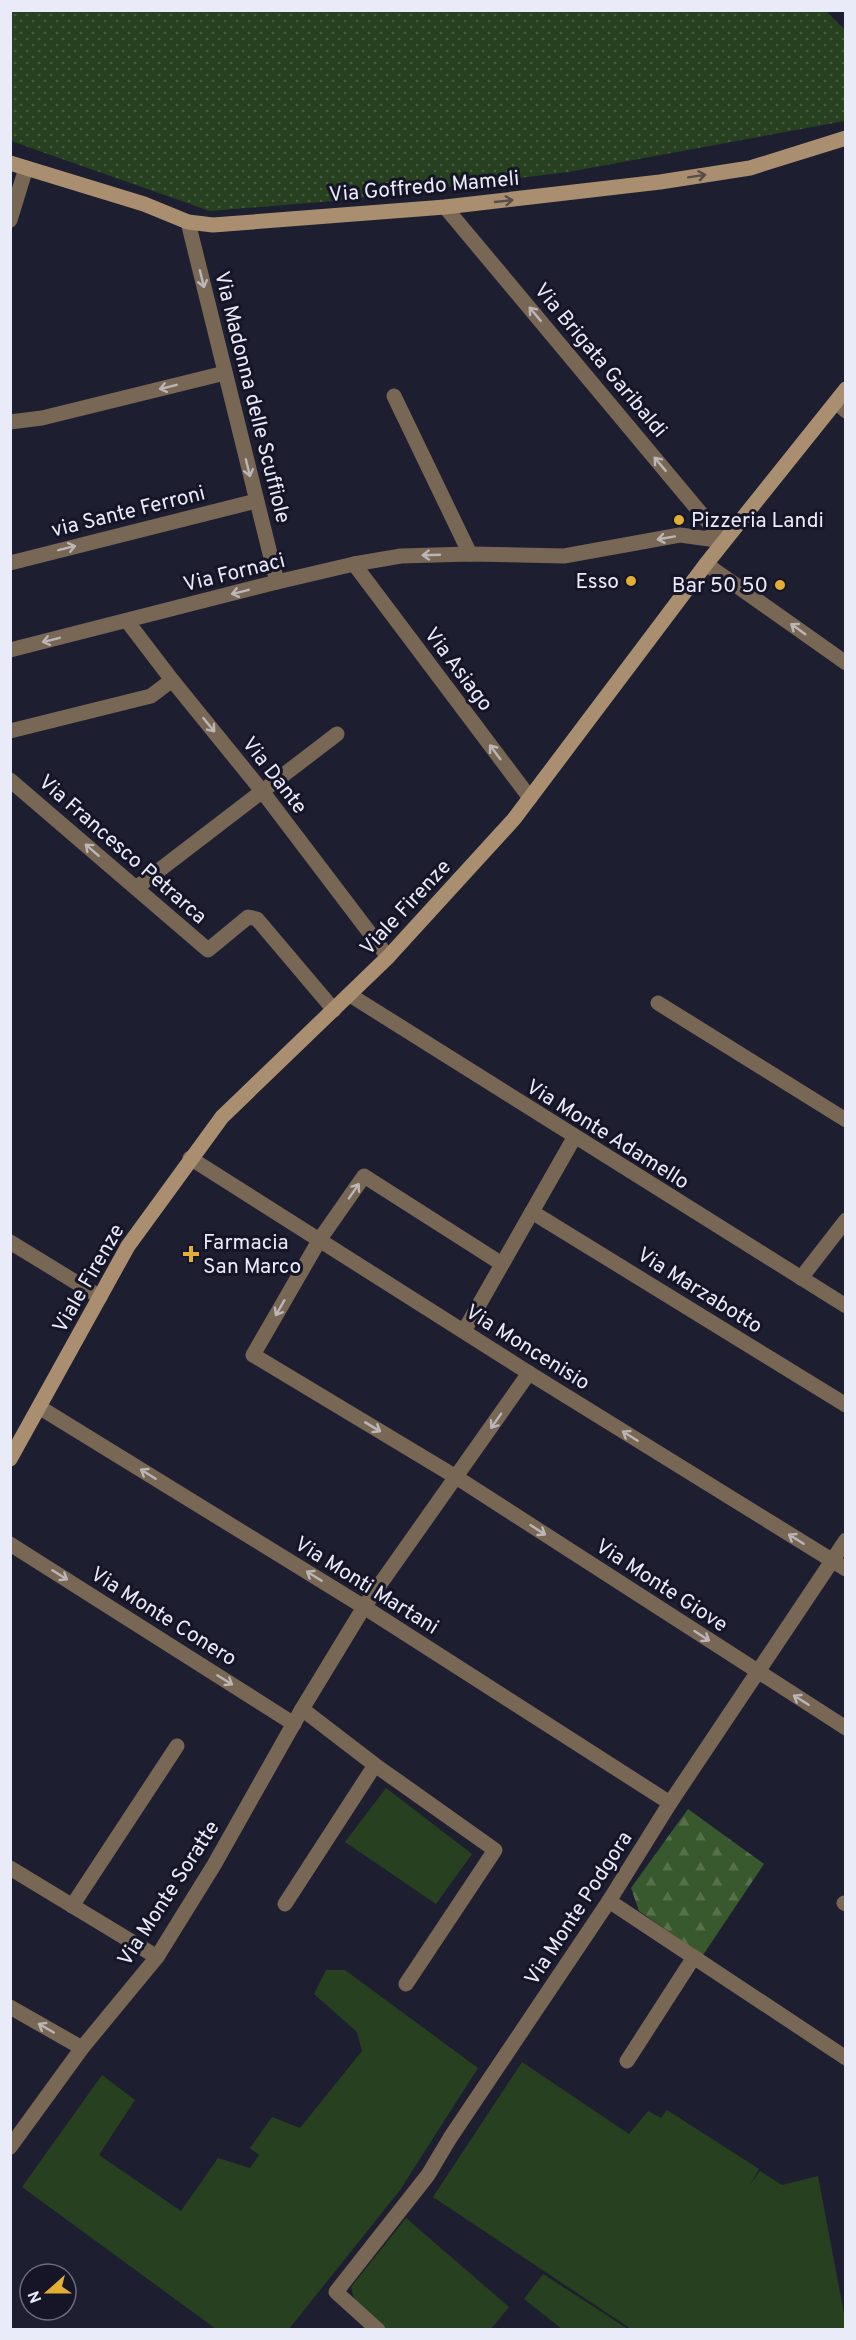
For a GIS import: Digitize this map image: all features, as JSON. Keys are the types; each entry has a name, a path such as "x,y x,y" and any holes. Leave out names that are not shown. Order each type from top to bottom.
{"main road":[{"name":"Via Goffredo Mameli","path":"10,163 144,204 188,222 213,225 445,207 660,182 750,168 846,138"},
{"name":"Viale Firenze","path":"10,1459 128,1246 222,1117 388,957 514,819 724,541 842,401"}],"street":[{"path":"10,220 26,168"},
{"name":"Via Brigata Garibaldi","path":"445,207 724,541"},
{"name":"Via Madonna delle Scuffiole","path":"188,222 277,582"},
{"path":"10,422 42,418 225,373"},
{"path":"394,396 470,554"},
{"name":"via Sante Ferroni","path":"10,563 256,501"},
{"name":"Via Fornaci","path":"10,650 277,582 400,556 470,554 564,556 680,535 724,541"},
{"name":"Via Asiago","path":"354,564 530,798"},
{"path":"706,564 846,663"},
{"name":"Via Dante","path":"127,621 262,791 388,957"},
{"path":"10,731 151,696 172,680"},
{"path":"136,888 337,734"},
{"name":"Via Francesco Petrarca","path":"10,780 208,950 248,917 257,919 334,1010"},
{"name":"Via Monte Adamello","path":"350,995 574,1138 846,1306"},
{"path":"658,1003 846,1120"},
{"path":"464,1331 574,1138"},
{"name":"Via Moncenisio","path":"190,1158 529,1373 846,1569"},
{"path":"320,1239 364,1176 502,1264"},
{"name":"Via Marzabotto","path":"532,1212 846,1405"},
{"path":"801,1278 846,1220"},
{"name":"Via Monte Giove","path":"320,1239 253,1355 456,1477 846,1728"},
{"path":"10,1242 100,1297"},
{"path":"364,1607 529,1373"},
{"name":"Via Monti Martani","path":"39,1407 364,1607 670,1803"},
{"name":"Via Monte Podgora","path":"378,2330 336,2292 428,2175 450,2138 609,1901 756,1671 846,1540"},
{"name":"Via Monte Conero","path":"10,1544 294,1724"},
{"name":"Via Monte Soratte","path":"10,2147 82,2048 157,1957 214,1865 302,1709 364,1607"},
{"path":"302,1709 375,1765 495,1850 406,1984"},
{"path":"72,1906 177,1746"},
{"path":"285,1904 375,1765"},
{"path":"10,1868 157,1957"},
{"path":"609,1901 846,2058"},
{"path":"627,2061 694,1957"},
{"path":"10,2007 82,2048"}],"green space":[{"path":"11,11 826,11 845,30 845,121 568,172 335,201 210,211 11,141"},
{"path":"386,1788 472,1854 436,1904 345,1842"},
{"path":"688,1809 764,1864 703,1955 639,1911 631,1888"},
{"path":"326,1970 345,1970 478,2068 400,2190 289,2329 216,2329 22,2187 102,2075 135,2100 99,2155 181,2211 218,2158 250,2168 259,2155 250,2148 272,2117 300,2128 362,2051 357,2032 314,1994"},
{"path":"522,2062 629,2134 648,2111 661,2118 667,2110 759,2169 750,2185 760,2171 782,2185 818,2176 845,2329 631,2329 433,2197"},
{"path":"406,2218 509,2307 491,2329 386,2329 355,2303 351,2287"},
{"path":"543,2274 628,2329 562,2329 524,2299"}],"place":[{"name":"Pizzeria Landi","path":"679,520"},
{"name":"Esso","path":"631,581"},
{"name":"Bar 50 50","path":"780,585"},
{"name":"Farmacia San Marco","path":"191,1254"}]}
